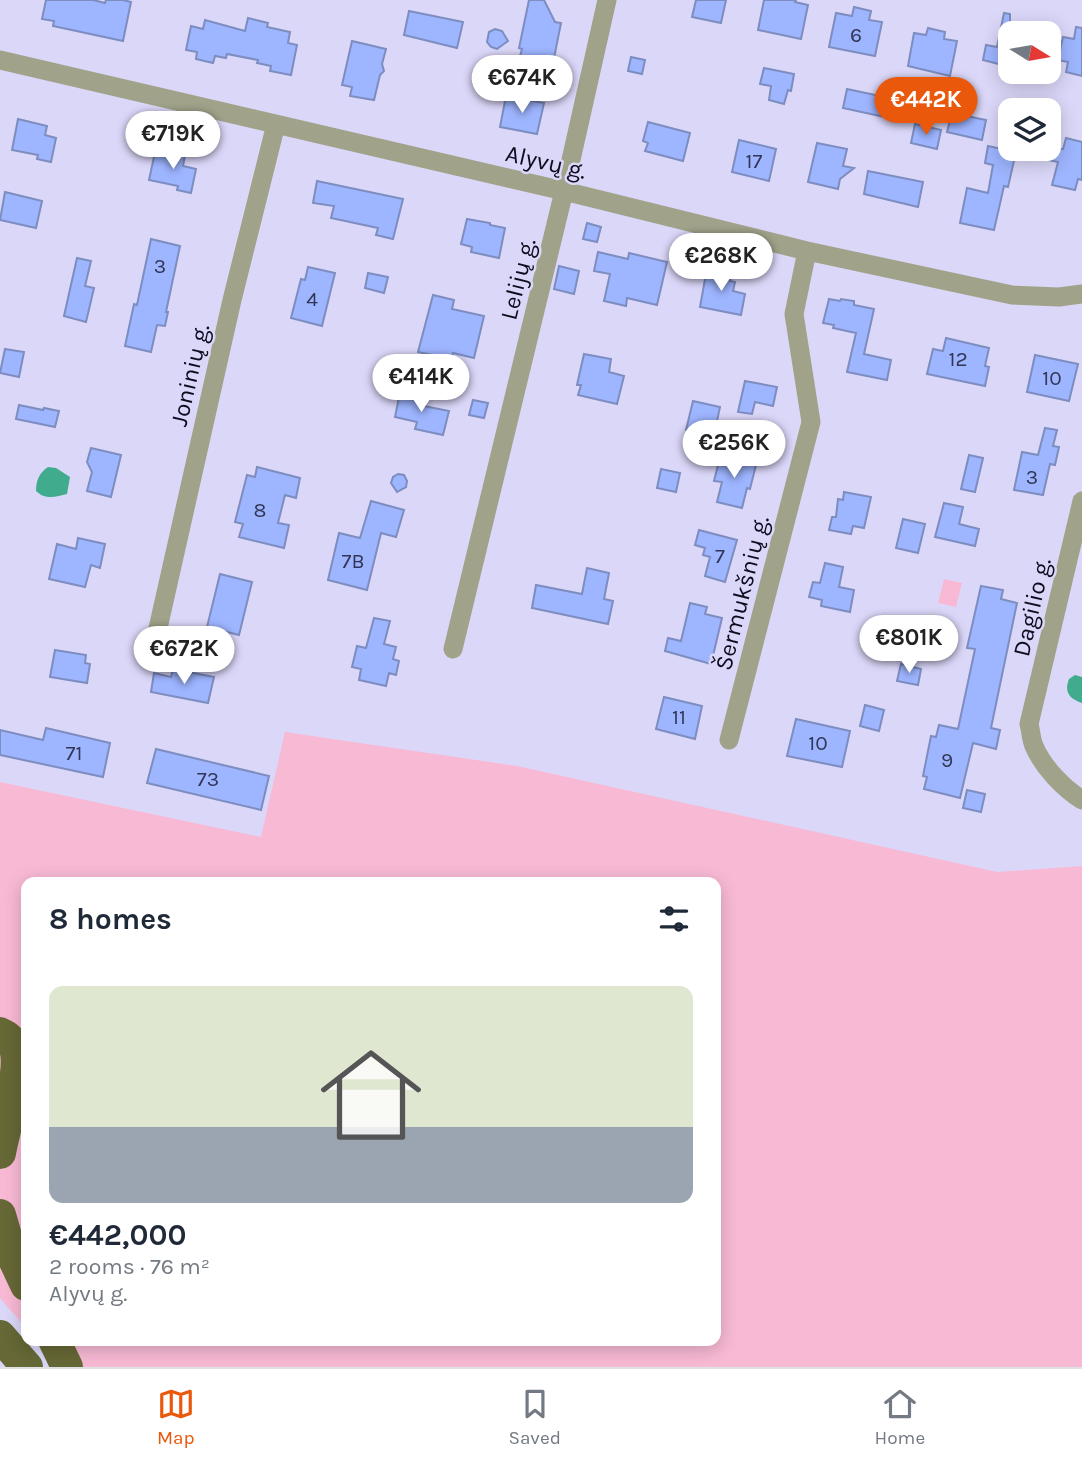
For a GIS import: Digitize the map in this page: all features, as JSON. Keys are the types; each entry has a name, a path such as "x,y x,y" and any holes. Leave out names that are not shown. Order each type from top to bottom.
{"highway":[{"path":"0,1033 11,1040 17,1056 16,1076 0,1153"},
{"path":"0,1215 11,1253 21,1274"},
{"path":"0,1336 27,1367"},
{"path":"57,1346 67,1367"}],"street":[{"name":"Lelijų g.","path":"453,649 564,191 607,0"},
{"name":"Alyvų g.","path":"0,60 564,191 807,251 1012,295 1059,297 1082,294"},
{"name":"Joninių g.","path":"156,637 232,300 276,124"},
{"name":"Šermukšnių g.","path":"729,740 811,422 794,314 807,251"},
{"name":"Dagilio g.","path":"1082,501 1029,724 1034,745 1046,765 1069,792 1082,800"}],"shaded area":[{"path":"48,467 56,468 70,477 67,494 47,497 36,491 39,477"},
{"path":"944,579 962,583 956,607 938,603"},
{"path":"1075,675 1082,677 1082,703 1071,697 1067,691 1069,679"},
{"path":"285,732 517,766 997,872 1082,866 1082,1367 61,1367 42,1346 721,1346 721,877 21,877 21,1322 0,1298 0,782 261,837"}],"building":[{"path":"46,0 131,2 123,41 53,26 54,21 42,19"},
{"path":"529,0 544,0 555,22 561,23 553,63 520,56 522,49 519,48"},
{"path":"696,0 726,0 721,23 692,17"},
{"path":"764,0 796,0 795,2 808,5 801,39 758,30"},
{"path":"854,7 871,11 869,20 882,22 875,56 829,47 836,13 852,16"},
{"path":"409,11 463,22 457,48 404,35"},
{"path":"1004,13 1010,14 1010,21 1002,21"},
{"path":"248,18 268,23 267,27 290,32 288,43 297,45 291,75 270,71 271,66 257,63 258,60 227,54 226,58 215,56 213,63 196,59 197,52 186,50 191,26 203,29 205,20 245,31"},
{"path":"1076,27 1082,28 1082,76 1066,72 1068,62 1061,61 1063,37 1074,39"},
{"path":"928,28 945,32 944,39 957,41 950,76 908,66 914,33 926,35"},
{"path":"495,29 502,31 508,41 497,49 487,42 489,32"},
{"path":"352,41 386,49 382,64 384,71 380,75 374,100 350,96 352,87 342,85"},
{"path":"998,42 998,64 983,60 986,45 997,47"},
{"path":"631,57 645,60 642,74 628,71"},
{"path":"764,68 794,74 791,91 788,90 784,104 769,100 771,86 760,84"},
{"path":"847,89 899,100 894,119 843,108"},
{"path":"506,96 544,103 537,134 500,127"},
{"path":"952,113 986,120 982,140 947,132"},
{"path":"18,119 47,126 45,135 56,138 51,162 37,159 38,155 12,150"},
{"path":"648,122 690,133 683,161 645,151 648,143 643,141"},
{"path":"915,124 941,130 937,149 911,143"},
{"path":"1066,138 1082,142 1082,180 1078,179 1075,190 1052,185 1058,162 1053,161 1061,161"},
{"path":"739,140 776,149 769,181 732,172"},
{"path":"817,143 847,149 843,166 854,168 840,179 838,189 808,182"},
{"path":"988,146 998,148 998,161 1014,161 1008,187 1004,186 994,230 960,223 967,188 988,193 993,165 985,163"},
{"path":"166,150 185,155 183,166 196,169 191,193 177,190 178,186 149,180 155,152 164,154"},
{"path":"868,171 923,182 918,207 864,194"},
{"path":"317,181 403,199 393,239 376,235 378,228 331,218 334,206 313,203"},
{"path":"5,192 42,201 36,228 0,220"},
{"path":"467,219 505,228 499,258 471,252 472,247 461,244"},
{"path":"587,223 601,227 597,242 583,239"},
{"path":"151,239 180,246 165,326 157,325 151,352 125,346"},
{"path":"598,252 628,259 629,253 667,262 657,305 627,298 626,306 604,301 610,274 594,271"},
{"path":"77,258 91,261 85,286 94,288 86,322 64,316"},
{"path":"559,266 579,271 574,294 554,289"},
{"path":"308,267 335,273 322,326 291,318 301,279 305,280"},
{"path":"707,268 732,273 730,281 735,282 733,291 745,294 741,315 700,307"},
{"path":"368,273 388,277 384,293 365,288"},
{"path":"433,295 454,300 452,309 484,316 474,358 453,353 451,359 418,352"},
{"path":"829,299 854,301 854,305 874,309 864,354 891,360 887,380 847,372 856,333 823,323"},
{"path":"946,338 989,348 985,386 927,374 933,349 943,351"},
{"path":"5,349 24,352 19,377 0,373"},
{"path":"584,354 611,359 609,372 624,376 617,404 578,395 581,385 577,385"},
{"path":"1035,355 1078,364 1069,401 1027,392"},
{"path":"745,381 777,387 773,406 755,402 752,414 738,412"},
{"path":"400,392 426,398 424,406 449,411 443,435 415,429 417,422 395,417"},
{"path":"473,400 488,403 484,418 469,415"},
{"path":"693,401 720,407 714,435 686,430"},
{"path":"19,405 59,411 55,427 16,419"},
{"path":"1045,428 1057,430 1053,446 1059,447 1055,465 1050,464 1043,495 1014,490 1022,452 1038,455"},
{"path":"91,448 121,455 111,497 87,491 92,472 87,462"},
{"path":"969,455 983,458 975,492 961,489"},
{"path":"736,456 756,465 742,508 717,502 722,482 714,481 720,457 732,459"},
{"path":"257,467 300,478 296,498 285,495 278,523 289,525 284,548 239,537 243,524 235,522 247,475 255,477"},
{"path":"661,469 680,473 676,492 657,488"},
{"path":"404,475 407,481 406,487 397,492 391,483 393,477"},
{"path":"844,492 871,497 864,528 853,526 851,534 829,530 832,517 836,517 838,499 843,500"},
{"path":"371,501 404,510 396,537 381,533 367,590 328,580 339,533 360,538"},
{"path":"944,503 963,507 959,524 979,529 975,546 935,537"},
{"path":"903,519 925,524 918,553 896,548"},
{"path":"699,530 737,540 725,582 705,576 710,557 703,555 705,548 695,545"},
{"path":"78,538 105,544 100,568 91,565 85,587 49,579 57,544 76,549"},
{"path":"825,563 843,567 839,587 854,590 850,612 821,606 822,600 809,597 813,582 820,583"},
{"path":"587,568 609,573 604,599 613,601 608,624 532,608 536,585 582,594"},
{"path":"220,574 252,582 239,635 207,627"},
{"path":"981,586 1003,590 1001,599 1017,603 991,728 1000,730 996,749 973,743 960,798 924,789 927,777 923,776 931,736 936,737 939,725 958,729 975,649 967,648"},
{"path":"690,603 707,607 705,614 722,618 711,664 665,651 668,638 681,641"},
{"path":"374,618 390,621 384,644 396,647 393,659 399,661 396,675 389,673 386,686 359,680 361,669 352,667 357,646 366,648"},
{"path":"55,650 86,655 85,663 90,664 87,683 50,677"},
{"path":"901,664 921,669 918,685 897,681"},
{"path":"173,669 214,677 208,703 151,692 154,673 171,677"},
{"path":"664,697 702,706 695,739 656,729"},
{"path":"865,705 884,710 879,731 860,726"},
{"path":"796,719 850,731 842,767 787,756"},
{"path":"46,728 110,743 103,777 0,755 0,730 43,740"},
{"path":"156,749 269,776 261,810 147,783"},
{"path":"967,790 985,794 981,812 963,808"}]}
